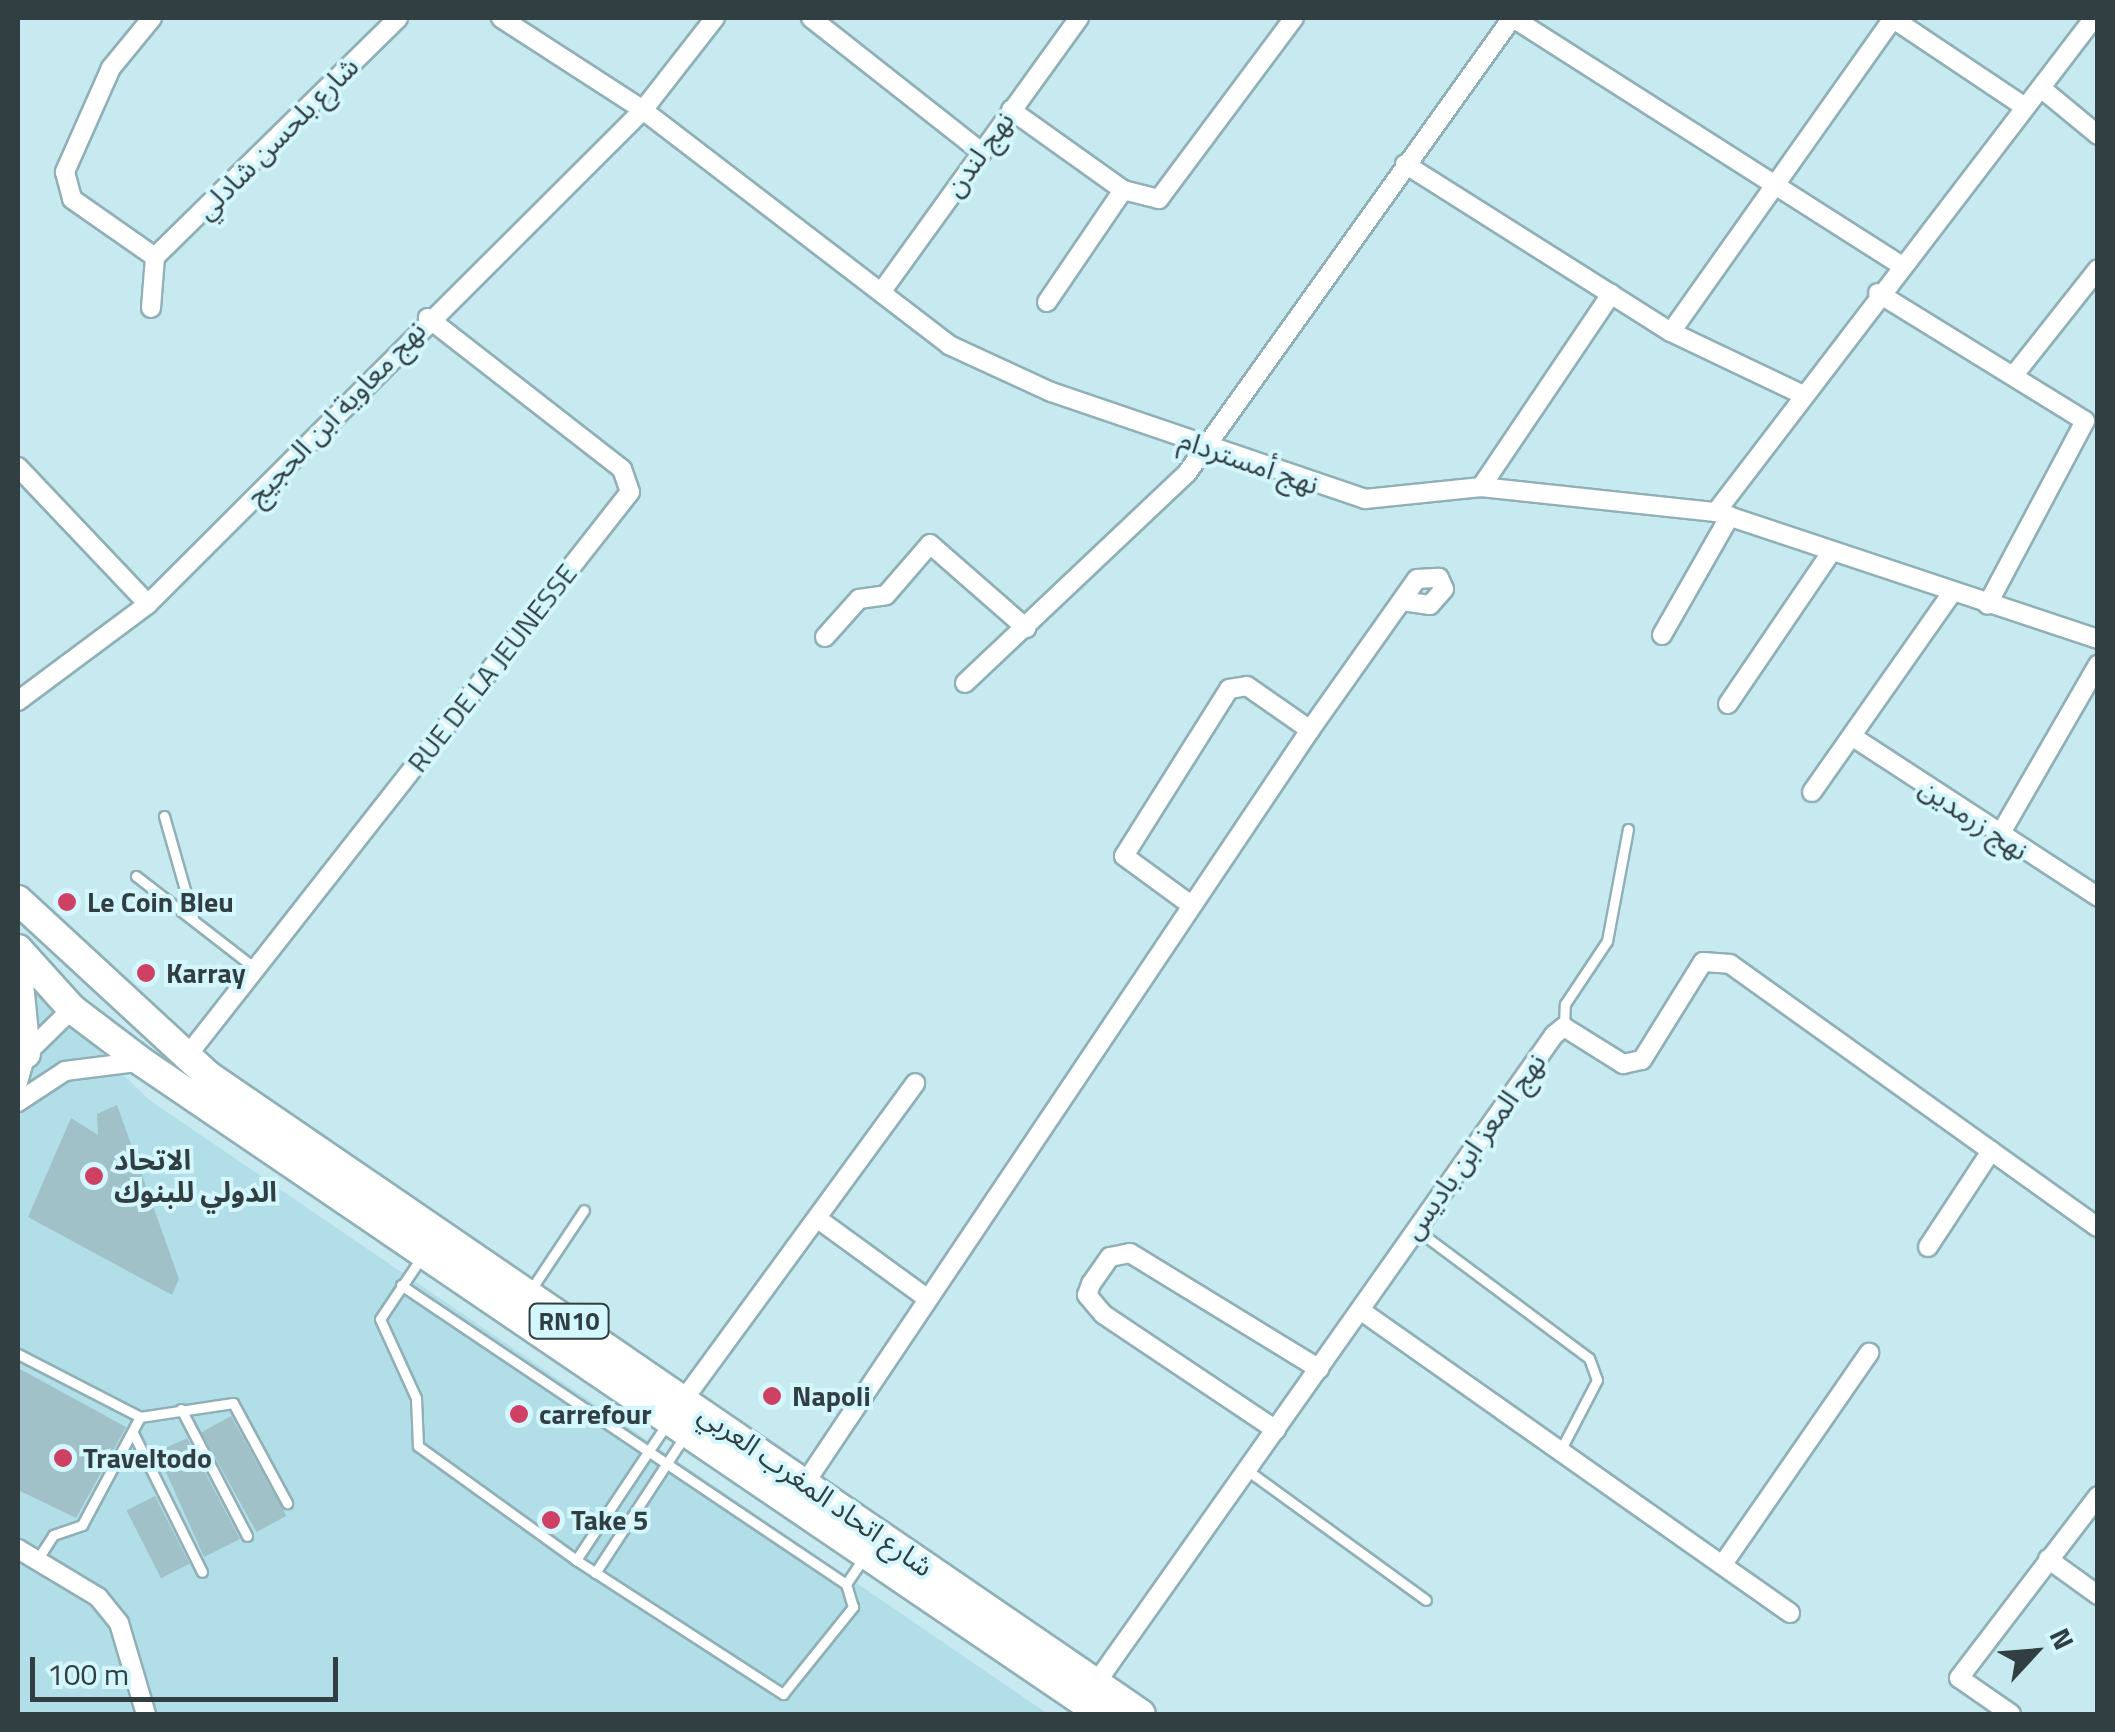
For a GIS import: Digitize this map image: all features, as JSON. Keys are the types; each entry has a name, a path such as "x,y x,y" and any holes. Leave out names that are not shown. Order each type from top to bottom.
{"main road":[{"name":"شارع اتحاد المغرب العربي","path":"18,900 187,1056 528,1293 680,1416 866,1554 1101,1714"},
{"name":"شارع اتحاد المغرب العربي","path":"18,950 72,1009 142,1062 680,1416 805,1483 1141,1714"},
{"path":"18,974 26,1054"},
{"path":"72,1009 123,1020 187,1056"}],"street":[{"path":"151,308 155,257 72,198 65,172 111,68 152,18"},
{"name":"شارع بلحسن شادلي","path":"155,257 398,18"},
{"name":"نهج أمستردام","path":"501,18 642,110 984,365 1207,448 1365,499 1480,487 1723,514 1951,594 2098,639"},
{"name":"نهج معاوية ابن الحجيج","path":"18,701 148,604 428,318 642,110 716,18"},
{"path":"811,18 980,152"},
{"path":"1011,110 1123,190 1151,201 1171,191 1294,18"},
{"path":"965,683 1026,628 1207,448 1512,18 1898,263"},
{"path":"1671,332 1892,18 2025,106"},
{"path":"1662,636 1723,514 1802,394 1898,263 2094,18"},
{"name":"نهج لندن","path":"882,292 1071,21"},
{"path":"2040,88 2098,135"},
{"path":"1405,164 1671,332 1802,394"},
{"path":"1047,302 1123,190"},
{"path":"2014,375 2098,268"},
{"path":"1878,292 2086,422 1986,605"},
{"path":"1480,487 1611,294"},
{"name":"RUE DE LA JEUNESSE","path":"187,1056 630,492 622,469 428,318"},
{"path":"18,467 148,604"},
{"path":"825,637 858,600 886,595 930,544 1026,628"},
{"path":"1728,704 1832,551"},
{"path":"1812,792 1951,594"},
{"path":"805,1483 1191,905 1402,601"},
{"path":"1998,838 2098,665"},
{"path":"1191,905 1124,856 1229,690 1247,686 1310,730"},
{"name":"نهج زرمدين","path":"1853,737 1998,838 2098,897"},
{"name":"نهج المعز ابن باديس","path":"1096,1683 1414,1228 1564,1027 1632,1066 1715,957 2098,1227"},
{"path":"18,1082 26,1054 72,1009"},
{"path":"18,1102 65,1072 142,1062"},
{"path":"680,1416 915,1084"},
{"path":"1928,1246 1992,1151"},
{"path":"818,1219 928,1299"},
{"path":"1276,1430 1104,1314 1086,1295 1091,1284 1110,1257 1130,1253 1318,1369"},
{"path":"1360,1310 1790,1613"},
{"path":"1723,1564 1868,1353"},
{"path":"2011,1714 1959,1678 2098,1496"},
{"path":"18,1549 98,1597 118,1622 146,1714"},
{"path":"2048,1559 2098,1595"}],"lane":[{"path":"164,816 194,921"},
{"path":"1564,1027 1566,1004 1611,930 1628,830"},
{"path":"136,876 256,969"},
{"path":"528,1293 584,1210"},
{"path":"1414,1228 1589,1358 1597,1380 1560,1450"},
{"path":"401,1285 846,1584 853,1607 784,1694 595,1573 421,1452 416,1398 380,1320 401,1285 425,1251"},
{"path":"18,1354 140,1417 181,1409 238,1407 287,1503"},
{"path":"181,1409 247,1536"},
{"path":"576,1560 648,1452 680,1416"},
{"path":"595,1573 666,1465 680,1416"},
{"path":"37,1560 53,1535 82,1525 140,1417"},
{"path":"133,1433 202,1572"},
{"path":"1247,1470 1426,1600"},
{"path":"846,1584 866,1554"}],"shaded area":[{"path":"18,970 148,1099 1048,1714 18,1714"}],"building":[{"name":"الاتحاد الدولي للبنوك","path":"117,1105 179,1279 172,1295 28,1217 71,1118 98,1135 97,1114"},
{"name":"Traveltodo","path":"18,1368 126,1427 76,1518 18,1490"},
{"path":"231,1416 286,1516 257,1532 201,1432"},
{"path":"187,1438 240,1539 204,1557 157,1452"},
{"path":"155,1496 190,1564 161,1578 126,1511"}],"place":[{"name":"Le Coin Bleu","path":"67,902"},
{"name":"Karray","path":"146,973"},
{"name":"الاتحاد الدولي للبنوك","path":"94,1176"},
{"name":"Napoli","path":"772,1396"},
{"name":"carrefour","path":"519,1414"},
{"name":"Traveltodo","path":"63,1458"},
{"name":"Take 5","path":"551,1520"}]}
